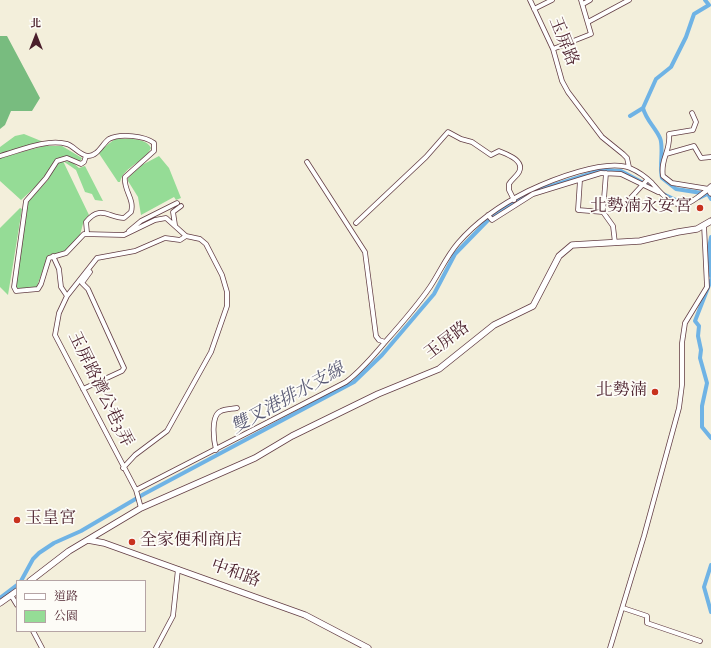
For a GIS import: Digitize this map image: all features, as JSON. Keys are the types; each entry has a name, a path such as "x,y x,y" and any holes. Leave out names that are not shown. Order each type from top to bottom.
{"street":[{"name":"玉屏路","path":"530,0 553,49 562,81 568,92 602,137 627,158 629,167 647,180 666,199 678,204 685,205 708,190"},
{"path":"534,9 552,0"},
{"path":"553,49 591,34 582,2 590,0"},
{"path":"588,22 629,0"},
{"path":"692,114 696,122 695,127 683,132 669,134 670,144 662,170 664,176 674,183 708,190"},
{"path":"356,223 426,157 448,132 461,139 472,142 491,155 495,151 499,151 517,160 520,165 520,171 509,184 509,190 514,200"},
{"path":"0,156 44,144 60,143 69,145 86,156 95,154 110,139 120,136 146,138 152,141 155,146 154,151 125,177 125,184 132,202 131,212 124,218 102,212 92,216 86,222 87,233"},
{"path":"666,154 694,146 701,158 711,157"},
{"path":"86,156 84,162 81,164 67,158 57,161 46,178 26,201 14,287 15,290 28,291 38,289 41,284 48,258 66,253 87,233 116,236 128,235 149,222 163,217 168,219 186,236 200,239 206,244 222,275 227,292 227,306 208,357 167,431 135,455 123,468"},
{"path":"306,162 365,252 376,336 379,340 385,342"},
{"path":"141,508 136,490 346,382 361,371 422,299 447,257 458,243 488,215 529,191 592,167 602,165 629,167"},
{"path":"488,215 492,220 534,194 606,173 621,174 658,192"},
{"path":"606,173 603,212 613,226 615,243"},
{"path":"580,180 578,210 603,212"},
{"path":"626,203 647,180"},
{"path":"116,236 126,233 141,221 179,204 173,212 175,226"},
{"name":"玉屏路","path":"31,580 69,551 141,508 255,458 292,436 378,394 439,369 494,325 533,306 539,297 548,275 566,249 572,245 640,241 697,229 708,223"},
{"path":"610,648 623,608 679,408 682,385 682,343 685,323 693,313 707,286 708,223"},
{"name":"玉屏路濟公巷3弄","path":"136,490 123,468 55,335 59,313 67,296 97,258 135,251 165,238 180,240 186,236"},
{"path":"53,256 59,269 61,287 67,296"},
{"name":"玉屏路濟公巷3弄","path":"83,389 122,371 124,368 88,289 82,283 90,272 88,270"},
{"path":"216,450 213,431 218,413 221,410 237,408"},
{"name":"中和路","path":"88,540 104,543 305,615 368,648"},
{"path":"156,648 173,616 178,569"},
{"path":"0,604 16,592"},
{"path":"11,595 16,603"},
{"path":"623,608 647,616 647,623 700,641"},
{"path":"34,632 42,648"}],"green space":[{"path":"0,36 7,36 40,98 32,111 11,111 5,125 0,129"},
{"path":"24,134 46,143 0,154 0,147 15,136"},
{"path":"115,139 140,140 148,144 151,148 144,157 126,172 120,182 118,182 98,152"},
{"path":"44,146 62,146 82,158 80,162 60,158 44,179 21,200 0,181 0,158"},
{"path":"159,156 169,168 181,198 176,200 174,197 141,215 138,197 128,181 128,178 142,165"},
{"path":"63,161 72,162 79,168 85,166 103,201 95,200 92,194 85,192 76,170"},
{"path":"63,161 89,215 84,222 78,240 75,244 67,250 48,256 35,289 18,290 14,286 27,203 48,180 56,164"},
{"path":"20,208 22,209 8,295 0,287 0,228"}],"waterway":[{"path":"630,116 643,108 656,79 671,67 686,37 694,14 709,5 705,0"},
{"path":"643,108 646,116 660,138 662,151 662,178 676,189 708,194 711,199"},
{"name":"雙叉港排水支線","path":"22,580 33,559 54,543 81,531 144,494 354,382 382,355 434,294 455,254 492,216 535,191 602,170 621,171 647,185"},
{"name":"雙叉港排水支線","path":"699,198 711,192"},
{"name":"雙叉港排水支線","path":"663,194 680,202 691,200"},
{"path":"711,237 709,248 711,276"},
{"path":"711,280 695,321 699,326 698,336 701,350 700,358 707,383 702,406 702,427 711,438"},
{"path":"711,565 704,587 711,612"},
{"name":"雙叉港排水支線","path":"0,598 16,586"}],"place":[{"name":"北勢湳永安宮","path":"700,208"},
{"name":"北勢湳","path":"655,392"},
{"name":"玉皇宮","path":"17,520"},
{"name":"全家便利商店","path":"132,542"}]}
